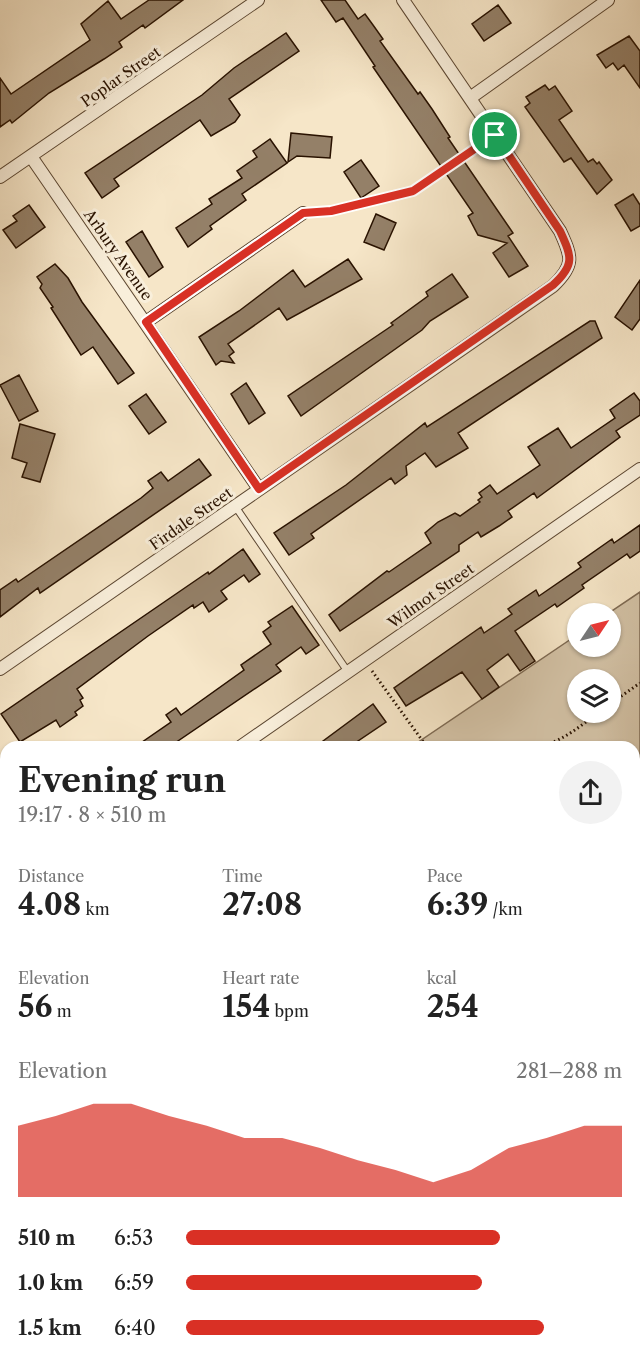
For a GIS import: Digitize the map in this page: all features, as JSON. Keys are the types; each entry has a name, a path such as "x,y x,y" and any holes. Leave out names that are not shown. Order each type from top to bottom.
{"street":[{"name":"Poplar Street","path":"0,177 32,158 258,0"},
{"path":"403,0 495,135"},
{"path":"470,98 608,0"},
{"name":"Firdale Street","path":"0,669 553,285 565,274 570,264 568,248 560,231 495,135"},
{"name":"Arbury Avenue","path":"32,158 259,489"},
{"path":"146,322 303,213"},
{"name":"Wilmot Street","path":"249,741 640,469"}],"lane":[{"path":"235,506 348,672"}],"path":[{"path":"303,213 331,211 413,191 495,135"},
{"path":"369,666 424,741"},
{"path":"621,696 640,683"},
{"path":"557,741 583,723"}],"shaded area":[{"path":"640,592 640,741 420,741 567,642 567,657 621,657 621,605"}],"building":[{"path":"149,0 183,0 145,28 143,25 119,42 122,47 49,93 12,123 10,120 0,127 0,78 11,94 90,40 81,24 108,1 121,19"},
{"path":"321,0 345,0 358,19 365,14 383,39 380,41 418,94 420,92 432,109 450,137 448,138 513,233 508,236 528,266 509,277 493,253 507,243 478,235 468,216 473,213 373,67 375,66 343,18 336,22"},
{"path":"498,5 511,23 484,41 472,24"},
{"path":"286,33 299,51 229,99 240,115 235,122 211,136 200,120 114,179 119,186 102,198 85,173 202,95 234,68"},
{"path":"629,36 640,51 640,88 624,65 618,70 613,63 606,68 597,55"},
{"path":"545,85 549,90 555,86 572,111 559,120 588,162 593,159 597,164 599,162 612,180 597,194 571,158 564,162 525,107 530,103 526,97"},
{"path":"291,133 332,137 330,158 297,156 288,162"},
{"path":"270,139 287,163 242,194 246,200 210,226 212,229 188,247 176,228 212,204 209,199 242,178 237,171 257,157 253,151"},
{"path":"361,160 379,186 361,198 344,172"},
{"path":"633,194 640,205 640,226 631,231 615,205"},
{"path":"29,205 45,227 16,248 3,230 17,221 13,216"},
{"path":"376,214 396,223 384,250 364,242"},
{"path":"142,231 163,267 149,277 126,242"},
{"path":"348,259 362,279 287,320 279,308 228,344 234,352 229,356 234,363 221,361 216,365 199,337 239,311 293,270 305,287"},
{"path":"55,264 68,278 82,302 134,373 118,384 93,347 81,355 40,288 42,284 37,277"},
{"path":"452,274 468,297 430,321 422,330 301,416 288,396 393,325 391,323 428,296 426,292"},
{"path":"640,280 640,319 632,330 615,317"},
{"path":"590,321 595,321 602,338 458,433 468,448 436,467 425,453 406,466 407,475 395,484 391,478 311,534 314,538 289,555 274,533 346,485 425,423 427,427"},
{"path":"19,375 38,411 19,421 0,385"},
{"path":"246,383 265,413 249,424 231,394"},
{"path":"634,393 640,401 640,415 616,431 620,437 537,498 534,493 508,511 512,517 481,537 478,532 459,545 459,551 340,631 329,615 387,571 389,572 431,543 425,533 438,522 455,513 460,516 480,502 478,500 482,497 479,493 490,485 497,494 540,465 528,447 558,428 571,448 615,418 610,410"},
{"path":"146,394 166,422 149,434 129,406"},
{"path":"20,424 55,434 40,482 22,477 27,463 12,458"},
{"path":"199,459 211,475 40,593 38,588 0,617 0,590 16,579 18,582 141,498 153,488 148,481 161,472 168,481"},
{"path":"640,525 640,551 630,558 627,554 582,585 584,588 557,607 555,604 515,631 535,661 520,671 508,654 487,670 499,687 482,699 462,672 406,706 394,688 481,627 484,633 512,614 508,609 536,590 539,596 581,567 578,563 612,539 614,543"},
{"path":"243,549 260,574 249,582 244,575 221,591 227,599 209,612 203,602 194,608 193,605 148,636 77,689 83,698 80,700 83,706 75,712 77,715 60,727 56,720 19,741 1,714 208,572 209,574"},
{"path":"292,606 319,645 306,654 301,647 276,665 281,671 178,741 144,741 171,722 166,715 176,708 181,715 244,670 241,665 271,644 263,632 271,626 268,622"},
{"path":"373,704 386,722 358,741 323,741"}],"route":[{"path":"495,135 560,231 568,248 570,264 565,274 553,285 259,489 146,322 303,213 331,211 413,191 495,135"}]}
